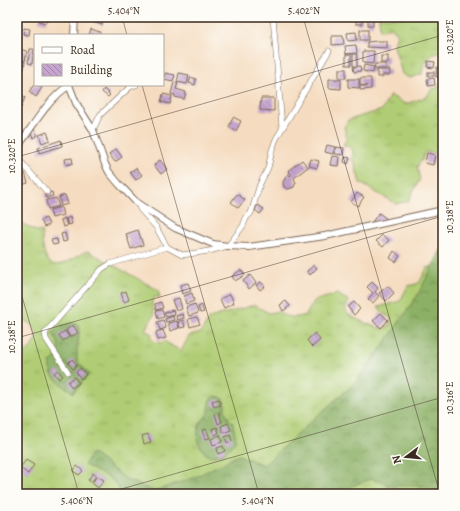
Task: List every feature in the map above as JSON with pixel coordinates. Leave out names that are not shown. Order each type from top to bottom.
[{"type":"street","points":[[74,34],[75,17]]},
{"type":"street","points":[[273,17],[282,127]]},
{"type":"street","points":[[137,203],[140,210],[156,227],[167,247],[182,255],[209,251],[228,246],[243,226],[246,218],[251,212],[260,184],[268,168],[276,139],[282,127],[329,51]]},
{"type":"street","points":[[17,148],[54,97],[68,86]]},
{"type":"street","points":[[69,86],[76,103],[93,130],[109,172],[119,184],[137,203],[180,231],[213,244],[249,247],[325,236],[443,210]]},
{"type":"street","points":[[93,130],[100,115],[130,87],[133,86]]},
{"type":"street","points":[[17,159],[47,192]]},
{"type":"street","points":[[68,372],[46,339],[45,332],[102,269],[110,264],[167,247]]},
{"type":"green space","points":[[379,17],[443,17],[443,54],[435,54],[428,59],[422,70],[422,74],[410,78],[402,74],[394,46],[397,32],[390,27],[380,30]]},
{"type":"green space","points":[[443,80],[443,155],[436,166],[438,155],[435,153],[425,152],[422,161],[421,160],[417,167],[420,179],[408,201],[396,204],[360,183],[354,161],[352,160],[352,148],[343,145],[347,138],[344,127],[348,120],[382,110],[390,95],[405,104],[427,97],[432,88],[436,89]]},
{"type":"green space","points":[[17,221],[38,232],[42,231],[43,248],[50,263],[55,265],[61,264],[88,251],[158,290],[160,298],[156,297],[153,299],[152,303],[154,315],[145,330],[152,334],[151,338],[155,342],[161,343],[164,341],[181,351],[189,336],[201,333],[209,318],[254,305],[269,313],[279,311],[288,317],[299,317],[306,315],[314,301],[337,294],[349,301],[346,310],[349,315],[382,329],[390,326],[391,318],[384,314],[378,307],[400,301],[408,286],[419,283],[427,268],[438,265],[443,257],[443,494],[405,494],[391,487],[365,494],[17,494],[17,372],[24,352],[30,349],[37,337],[33,325],[19,317],[17,310]]},
{"type":"green space","points":[[443,246],[443,491],[421,486],[393,486],[371,479],[350,487],[320,494],[123,494],[110,478],[84,465],[92,453],[126,479],[154,491],[193,478],[239,455],[264,465],[357,381],[417,296]]},
{"type":"green space","points":[[71,323],[79,325],[80,327],[77,361],[89,374],[73,393],[57,381],[51,373],[50,368],[50,363],[58,353],[57,341],[52,334],[58,327]]},
{"type":"green space","points":[[216,396],[222,398],[225,403],[225,411],[233,423],[236,439],[226,452],[215,456],[205,453],[202,449],[199,444],[198,432],[201,422],[209,411],[210,400]]},
{"type":"building","points":[[40,17],[47,17],[46,23],[39,21]]},
{"type":"building","points":[[95,17],[104,17],[102,25],[93,22]]},
{"type":"building","points":[[368,17],[373,17],[373,26],[368,26]]},
{"type":"building","points":[[356,18],[362,18],[362,24],[356,24]]},
{"type":"building","points":[[24,28],[30,29],[29,35],[23,34]]},
{"type":"building","points":[[91,29],[100,32],[99,34],[89,34]]},
{"type":"building","points":[[360,30],[368,30],[368,40],[360,40]]},
{"type":"building","points":[[356,32],[357,40],[348,41],[347,33]]},
{"type":"building","points":[[332,36],[343,36],[344,44],[332,45]]},
{"type":"building","points":[[17,37],[21,38],[20,45],[17,45]]},
{"type":"building","points":[[387,41],[387,48],[367,47],[367,42]]},
{"type":"building","points":[[356,45],[357,53],[346,54],[345,46]]},
{"type":"building","points":[[17,49],[27,51],[25,61],[17,59]]},
{"type":"building","points":[[30,49],[34,49],[32,64],[28,63]]},
{"type":"building","points":[[363,51],[374,51],[373,64],[363,63]]},
{"type":"building","points":[[346,54],[351,54],[351,65],[346,65]]},
{"type":"building","points":[[353,54],[357,54],[357,67],[353,66]]},
{"type":"building","points":[[381,56],[388,56],[388,63],[381,63]]},
{"type":"building","points":[[17,60],[25,62],[23,70],[17,69]]},
{"type":"building","points":[[428,61],[435,62],[434,68],[427,67]]},
{"type":"building","points":[[375,64],[386,64],[386,69],[374,69]]},
{"type":"building","points":[[364,65],[374,67],[373,73],[363,71]]},
{"type":"building","points":[[360,66],[361,71],[354,72],[353,67]]},
{"type":"building","points":[[437,67],[443,68],[443,77],[436,77]]},
{"type":"building","points":[[339,69],[346,69],[346,78],[339,78]]},
{"type":"building","points":[[377,70],[390,70],[390,75],[377,77]]},
{"type":"building","points":[[428,72],[434,72],[434,76],[428,76]]},
{"type":"building","points":[[165,73],[175,75],[173,81],[164,79]]},
{"type":"building","points":[[179,73],[189,75],[187,84],[177,82]]},
{"type":"building","points":[[191,77],[196,79],[195,85],[189,83]]},
{"type":"building","points":[[360,78],[371,78],[371,89],[360,90],[360,86],[367,86],[360,85]]},
{"type":"building","points":[[434,78],[435,85],[428,86],[427,79]]},
{"type":"building","points":[[329,79],[341,79],[341,89],[329,88]]},
{"type":"building","points":[[348,79],[359,79],[359,88],[348,87]]},
{"type":"building","points":[[174,82],[178,83],[176,89],[186,92],[184,99],[175,97],[175,95],[171,94]]},
{"type":"building","points":[[34,84],[34,86],[42,87],[36,97],[29,92]]},
{"type":"building","points":[[104,89],[110,95],[108,97],[102,92]]},
{"type":"building","points":[[17,93],[25,97],[21,108],[17,106]]},
{"type":"building","points":[[163,94],[172,96],[170,104],[161,102]]},
{"type":"building","points":[[261,98],[274,98],[274,111],[260,110]]},
{"type":"building","points":[[233,117],[241,121],[236,131],[229,127]]},
{"type":"building","points":[[33,128],[38,135],[33,138],[31,132]]},
{"type":"building","points":[[47,132],[50,140],[42,143],[39,135]]},
{"type":"building","points":[[61,140],[62,146],[39,153],[38,148]]},
{"type":"building","points":[[327,145],[335,147],[333,154],[325,152]]},
{"type":"building","points":[[336,147],[344,148],[343,155],[335,154]]},
{"type":"building","points":[[116,149],[122,157],[115,162],[109,154]]},
{"type":"building","points":[[427,153],[435,155],[433,165],[425,163]]},
{"type":"building","points":[[332,156],[339,157],[338,166],[330,165]]},
{"type":"building","points":[[345,157],[350,158],[348,164],[344,162]]},
{"type":"building","points":[[72,158],[73,163],[66,165],[65,159]]},
{"type":"building","points":[[311,159],[319,161],[317,168],[309,166]]},
{"type":"building","points":[[160,160],[167,169],[161,174],[154,165]]},
{"type":"building","points":[[302,160],[308,167],[295,177],[294,179],[296,182],[294,187],[288,189],[284,187],[283,182],[288,174],[290,176],[291,174],[289,172],[290,169]]},
{"type":"building","points":[[136,168],[142,175],[136,180],[130,172]]},
{"type":"building","points":[[25,173],[28,183],[18,186],[17,176]]},
{"type":"building","points":[[52,192],[53,196],[46,198],[45,194]]},
{"type":"building","points":[[357,193],[364,197],[358,206],[351,202]]},
{"type":"building","points":[[237,194],[245,200],[238,208],[231,202]]},
{"type":"building","points":[[65,195],[68,204],[61,206],[59,197]]},
{"type":"building","points":[[56,198],[59,206],[48,209],[46,200]]},
{"type":"building","points":[[258,205],[264,209],[260,214],[255,210]]},
{"type":"building","points":[[61,207],[63,215],[52,218],[50,210]]},
{"type":"building","points":[[379,213],[388,220],[371,223]]},
{"type":"building","points":[[70,217],[72,224],[68,225],[66,219]]},
{"type":"building","points":[[46,218],[49,225],[44,227],[41,220]]},
{"type":"building","points":[[65,218],[67,226],[63,227],[61,220]]},
{"type":"building","points":[[138,230],[143,245],[131,249],[126,234]]},
{"type":"building","points":[[65,233],[67,241],[63,242],[61,234]]},
{"type":"building","points":[[382,235],[389,240],[383,247],[376,241]]},
{"type":"building","points":[[57,239],[58,244],[53,245],[51,240]]},
{"type":"building","points":[[394,251],[400,256],[396,262],[390,258]]},
{"type":"building","points":[[314,265],[317,268],[310,275],[307,271]]},
{"type":"building","points":[[241,270],[245,275],[235,281],[232,276]]},
{"type":"building","points":[[250,275],[256,283],[249,289],[243,281]]},
{"type":"building","points":[[261,282],[265,286],[260,290],[256,285]]},
{"type":"building","points":[[372,282],[378,288],[375,292],[379,296],[373,303],[368,299],[373,293],[367,287]]},
{"type":"building","points":[[188,283],[191,291],[182,294],[180,285]]},
{"type":"building","points":[[388,286],[394,293],[386,301],[379,293]]},
{"type":"building","points":[[126,291],[129,300],[124,302],[121,293]]},
{"type":"building","points":[[192,293],[194,301],[186,304],[184,296]]},
{"type":"building","points":[[230,294],[234,303],[224,308],[220,299]]},
{"type":"building","points":[[179,298],[182,309],[176,311],[172,300]]},
{"type":"building","points":[[286,301],[290,306],[283,311],[280,305]]},
{"type":"building","points":[[161,302],[163,308],[156,310],[155,304]]},
{"type":"building","points":[[354,302],[360,309],[354,315],[348,307]]},
{"type":"building","points":[[195,304],[198,313],[189,316],[186,307]]},
{"type":"building","points":[[202,305],[204,312],[200,313],[198,307]]},
{"type":"building","points":[[162,310],[164,317],[158,319],[156,311]]},
{"type":"building","points":[[173,310],[175,315],[166,317],[164,313]]},
{"type":"building","points":[[381,313],[388,320],[381,328],[373,321]]},
{"type":"building","points":[[183,314],[184,318],[177,320],[176,316]]},
{"type":"building","points":[[173,316],[174,320],[166,322],[165,319]]},
{"type":"building","points":[[197,317],[200,324],[190,327],[188,319]]},
{"type":"building","points":[[163,320],[166,328],[160,330],[157,322]]},
{"type":"building","points":[[183,320],[185,327],[180,328],[178,322]]},
{"type":"building","points":[[177,321],[179,328],[170,331],[168,323]]},
{"type":"building","points":[[73,325],[78,333],[70,337],[66,330]]},
{"type":"building","points":[[163,330],[166,338],[158,340],[156,332]]},
{"type":"building","points":[[65,331],[69,337],[63,341],[59,335]]},
{"type":"building","points":[[315,333],[320,340],[312,347],[307,340]]},
{"type":"building","points":[[72,359],[77,365],[73,369],[68,363]]},
{"type":"building","points":[[81,368],[86,375],[81,379],[76,372]]},
{"type":"building","points":[[58,370],[63,376],[59,379],[54,373]]},
{"type":"building","points":[[74,377],[79,383],[72,388],[68,382]]},
{"type":"building","points":[[219,399],[221,405],[214,407],[212,401]]},
{"type":"building","points":[[219,412],[222,422],[218,424],[215,414]]},
{"type":"building","points":[[228,423],[231,430],[223,433],[221,426]]},
{"type":"building","points":[[217,427],[219,433],[214,435],[212,429]]},
{"type":"building","points":[[206,429],[210,438],[205,439],[202,430]]},
{"type":"building","points":[[148,434],[151,442],[144,444],[142,436]]},
{"type":"building","points":[[220,435],[222,442],[213,445],[211,439]]},
{"type":"building","points":[[230,435],[232,441],[227,443],[225,437]]},
{"type":"building","points":[[223,446],[225,451],[218,454],[217,448]]},
{"type":"building","points":[[26,460],[34,465],[28,474],[20,468]]},
{"type":"building","points":[[77,466],[83,471],[79,475],[73,471]]},
{"type":"building","points":[[93,473],[96,476],[91,482],[88,480]]},
{"type":"building","points":[[97,476],[104,480],[98,488],[92,483]]}]
